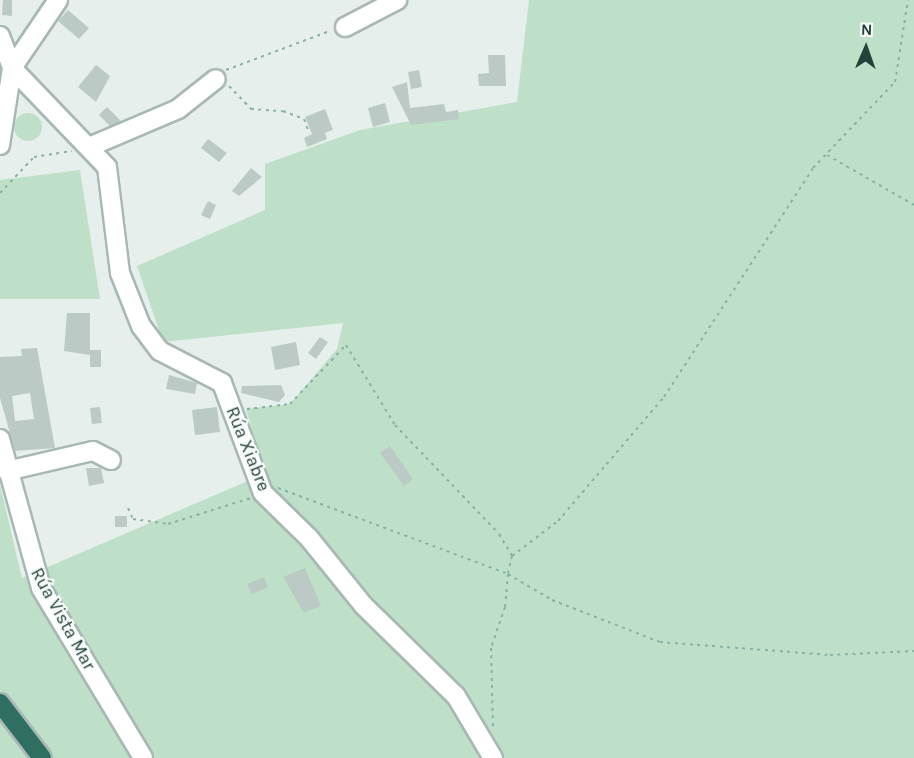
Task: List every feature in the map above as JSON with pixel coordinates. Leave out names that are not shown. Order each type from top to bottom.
[{"type":"highway","points":[[0,703],[42,758]]},
{"type":"street","points":[[0,145],[12,68],[58,0]]},
{"type":"street","points":[[345,27],[397,0]]},
{"type":"street","points":[[0,36],[12,68]]},
{"type":"street","name":"Rúa Xiabre","points":[[12,68],[107,167],[120,273],[141,326],[160,351],[222,383],[263,493],[309,538],[363,605],[456,696],[493,758]]},
{"type":"street","points":[[89,147],[178,109],[216,79]]},
{"type":"street","name":"Rúa Vista Mar","points":[[0,439],[41,588],[143,758]]},
{"type":"street","points":[[7,471],[93,451],[111,460]]},
{"type":"path","points":[[494,735],[491,648],[505,607],[512,556],[558,521],[664,397],[813,168],[895,82],[908,0]]},
{"type":"path","points":[[309,133],[304,119],[283,111],[251,110],[216,79],[289,44],[345,27]]},
{"type":"path","points":[[0,193],[34,156],[89,147]]},
{"type":"path","points":[[827,155],[914,205]]},
{"type":"path","points":[[230,404],[246,409],[290,404],[346,345],[395,425],[499,534],[512,556]]},
{"type":"path","points":[[128,508],[133,519],[168,524],[263,493],[291,489],[508,574],[615,629],[660,642],[830,655],[914,651]]},
{"type":"green space","points":[[529,0],[914,0],[914,758],[0,758],[0,485],[22,578],[264,474],[246,409],[290,404],[337,349],[343,323],[163,342],[137,266],[265,210],[265,164],[360,130],[517,102]]},
{"type":"green space","points":[[28,113],[38,117],[42,127],[38,137],[28,141],[18,137],[14,127],[18,117]]},
{"type":"green space","points":[[80,170],[100,299],[0,299],[0,180]]},
{"type":"building","points":[[3,0],[12,0],[12,16],[2,15]]},
{"type":"building","points":[[68,10],[89,28],[79,39],[58,21]]},
{"type":"building","points":[[488,55],[505,55],[506,86],[479,86],[478,74],[489,73]]},
{"type":"building","points":[[96,65],[110,76],[96,102],[78,87]]},
{"type":"building","points":[[419,70],[422,87],[411,89],[408,72]]},
{"type":"building","points":[[407,82],[410,108],[444,104],[446,112],[458,110],[459,119],[411,125],[392,87]]},
{"type":"building","points":[[385,103],[390,122],[373,127],[368,108]]},
{"type":"building","points":[[107,107],[121,121],[110,126],[99,115]]},
{"type":"building","points":[[325,109],[333,130],[325,133],[327,139],[307,147],[304,138],[312,134],[305,117]]},
{"type":"building","points":[[208,139],[227,153],[219,162],[201,148]]},
{"type":"building","points":[[251,168],[262,177],[239,196],[232,191]]},
{"type":"building","points":[[208,201],[216,205],[210,219],[201,215]]},
{"type":"building","points":[[67,313],[90,313],[90,355],[64,351]]},
{"type":"building","points":[[320,337],[328,342],[316,359],[308,353]]},
{"type":"building","points":[[296,342],[300,365],[275,370],[271,347]]},
{"type":"building","points":[[37,348],[55,448],[15,451],[0,398],[0,357],[22,356],[21,349]],"holes":[[[30,393],[34,419],[15,421],[12,396]]]},
{"type":"building","points":[[90,350],[101,350],[101,367],[90,367]]},
{"type":"building","points":[[169,375],[197,383],[195,394],[166,389]]},
{"type":"building","points":[[281,385],[285,395],[279,402],[241,393],[242,386]]},
{"type":"building","points":[[100,407],[102,423],[92,424],[90,408]]},
{"type":"building","points":[[217,407],[220,432],[195,435],[192,410]]},
{"type":"building","points":[[390,446],[413,479],[404,486],[380,453]]},
{"type":"building","points":[[86,468],[101,468],[104,483],[89,486]]},
{"type":"building","points":[[115,516],[127,516],[127,527],[115,527]]},
{"type":"building","points":[[305,568],[321,606],[304,613],[283,577]]},
{"type":"building","points":[[264,577],[268,587],[252,594],[247,584]]}]
